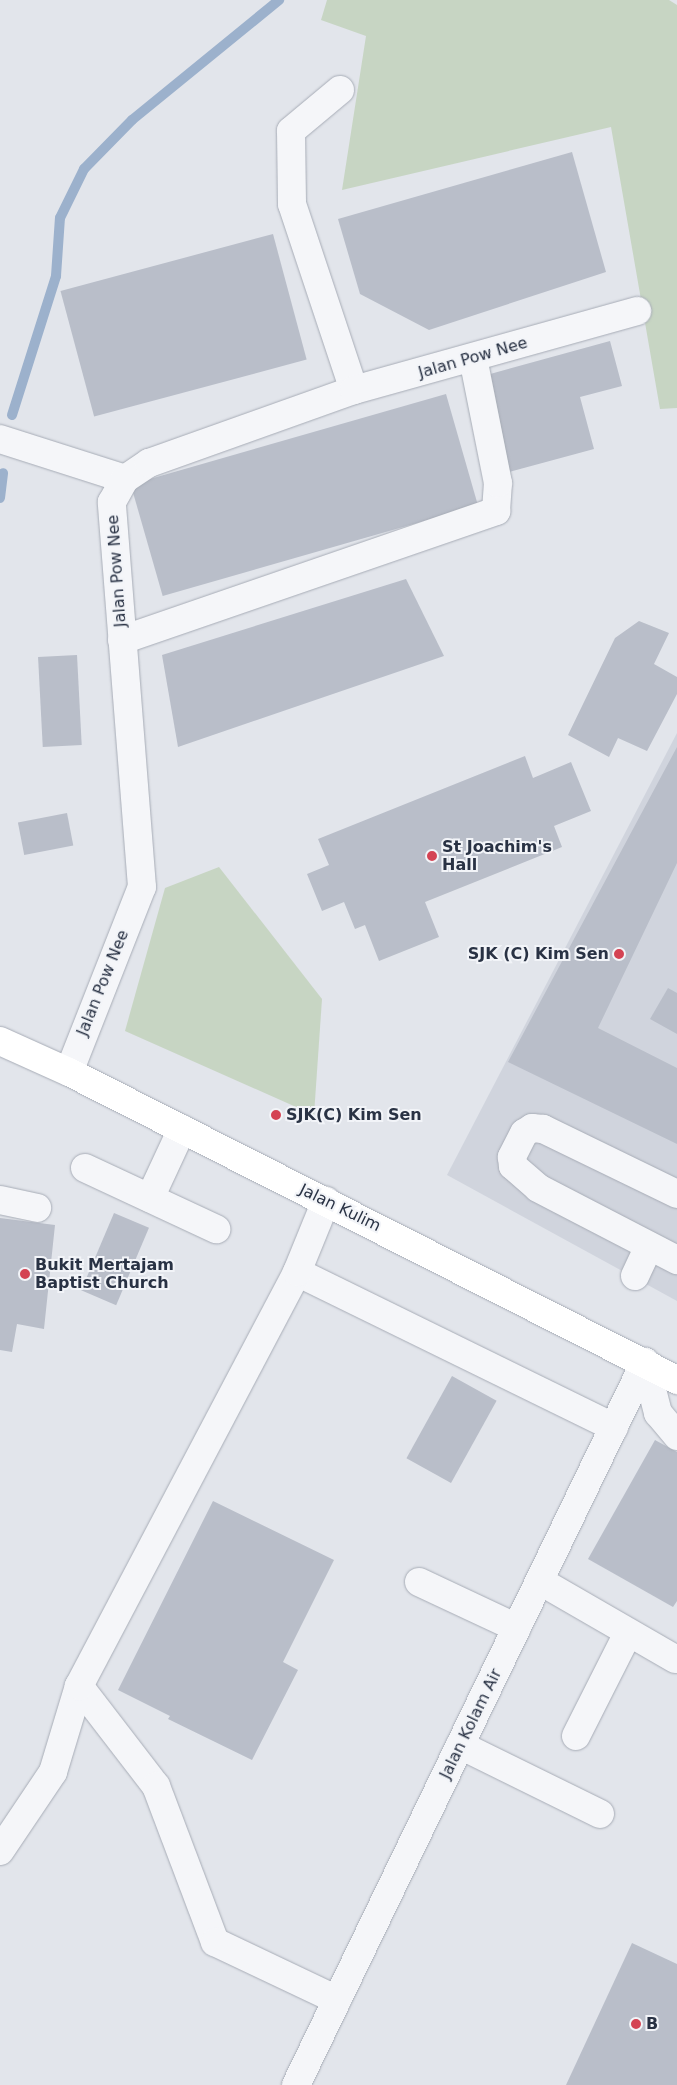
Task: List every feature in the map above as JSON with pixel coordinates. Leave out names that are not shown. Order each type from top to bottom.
[{"type":"main road","name":"Jalan Kulim","points":[[0,1041],[69,1072],[645,1362],[677,1380]]},
{"type":"street","points":[[340,90],[291,130],[292,204],[354,390]]},
{"type":"street","name":"Jalan Pow Nee","points":[[69,1072],[142,887],[112,502],[125,479],[148,463],[354,390],[473,358],[637,310]]},
{"type":"street","points":[[122,640],[496,511],[498,483],[473,358]]},
{"type":"street","points":[[0,439],[125,479]]},
{"type":"street","points":[[677,1194],[543,1129],[532,1128],[524,1133],[511,1162],[526,1180],[677,1260]]},
{"type":"street","points":[[150,1198],[182,1129]]},
{"type":"street","points":[[85,1168],[216,1228]]},
{"type":"street","points":[[0,1200],[36,1208]]},
{"type":"street","points":[[0,1851],[53,1772],[79,1686],[297,1272],[326,1201]]},
{"type":"street","points":[[635,1276],[649,1246]]},
{"type":"street","points":[[297,1272],[614,1428]]},
{"type":"street","points":[[645,1362],[658,1413],[677,1436]]},
{"type":"street","name":"Jalan Kolam Air","points":[[296,2085],[645,1362]]},
{"type":"street","points":[[540,1580],[675,1659]]},
{"type":"street","points":[[419,1582],[517,1628]]},
{"type":"street","points":[[576,1736],[628,1633]]},
{"type":"street","points":[[79,1686],[156,1786],[215,1942],[337,2000]]},
{"type":"street","points":[[460,1745],[600,1814]]},
{"type":"shaded area","name":"SJK (C) Kim Sen","points":[[677,733],[677,1301],[447,1175]]},
{"type":"green space","points":[[327,0],[669,0],[677,5],[677,408],[660,409],[611,127],[342,190],[366,36],[321,20]]},
{"type":"green space","points":[[219,867],[322,999],[314,1115],[125,1031],[165,888]]},
{"type":"building","points":[[572,152],[606,272],[429,330],[360,294],[338,219]]},
{"type":"building","points":[[273,234],[307,360],[94,417],[60,291]]},
{"type":"building","points":[[610,341],[622,386],[580,397],[594,449],[509,472],[483,376]]},
{"type":"building","points":[[446,394],[478,506],[163,596],[131,484]]},
{"type":"building","points":[[406,579],[444,656],[178,747],[162,655]]},
{"type":"building","points":[[639,621],[669,633],[654,664],[677,677],[677,694],[647,751],[618,738],[609,757],[568,735],[615,638]]},
{"type":"building","points":[[77,655],[82,745],[43,747],[38,657]]},
{"type":"building","points":[[677,747],[677,863],[598,1028],[677,1068],[677,1144],[508,1062]]},
{"type":"building","name":"St Joachim's Hall","points":[[525,756],[533,778],[571,762],[591,811],[554,826],[562,847],[425,902],[439,937],[379,961],[365,925],[355,929],[344,902],[322,911],[307,874],[329,865],[318,839]]},
{"type":"building","points":[[67,813],[73,845],[24,855],[18,823]]},
{"type":"building","points":[[668,988],[677,993],[677,1034],[650,1019]]},
{"type":"building","points":[[114,1213],[149,1228],[116,1305],[81,1290]]},
{"type":"building","name":"Bukit Mertajam Baptist Church","points":[[0,1218],[55,1225],[44,1329],[17,1324],[12,1352],[0,1350]]},
{"type":"building","points":[[452,1376],[497,1401],[451,1483],[406,1458]]},
{"type":"building","points":[[655,1440],[677,1452],[677,1601],[673,1607],[588,1559]]},
{"type":"building","points":[[213,1501],[334,1560],[283,1662],[298,1670],[252,1760],[168,1719],[170,1716],[118,1690]]},
{"type":"building","name":"B","points":[[632,1943],[677,1964],[677,2085],[566,2085]]},
{"type":"waterway","points":[[12,415],[56,276],[60,218],[84,169],[132,120],[279,0]]},
{"type":"waterway","points":[[0,498],[3,473]]},
{"type":"place","name":"St Joachim's Hall","points":[[432,856]]},
{"type":"place","name":"SJK (C) Kim Sen","points":[[619,954]]},
{"type":"place","name":"SJK(C) Kim Sen","points":[[276,1115]]},
{"type":"place","name":"Bukit Mertajam Baptist Church","points":[[25,1274]]},
{"type":"place","name":"B","points":[[636,2024]]}]
